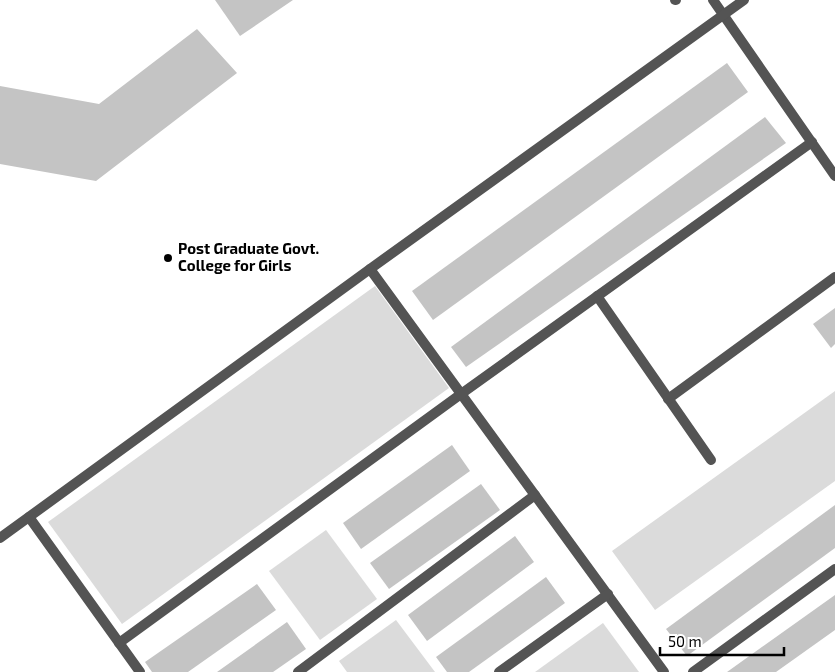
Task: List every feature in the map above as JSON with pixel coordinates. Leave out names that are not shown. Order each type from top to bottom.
[{"type":"street","points":[[713,0],[835,176]]},
{"type":"street","points":[[0,538],[744,0]]},
{"type":"street","points":[[119,643],[812,142]]},
{"type":"street","points":[[370,269],[664,672]]},
{"type":"street","points":[[668,399],[835,277]]},
{"type":"street","points":[[597,296],[711,460]]},
{"type":"street","points":[[298,672],[535,495]]},
{"type":"street","points":[[29,517],[140,672]]},
{"type":"street","points":[[693,672],[835,569]]},
{"type":"street","points":[[498,672],[608,594]]},
{"type":"shaded area","points":[[375,286],[449,388],[122,624],[48,522]]},
{"type":"shaded area","points":[[835,391],[835,481],[655,610],[612,551]]},
{"type":"shaded area","points":[[326,530],[377,599],[320,640],[269,571]]},
{"type":"shaded area","points":[[396,620],[435,672],[347,672],[339,661]]},
{"type":"shaded area","points":[[603,623],[639,672],[535,672]]},
{"type":"building","points":[[215,0],[293,0],[240,36]]},
{"type":"building","points":[[197,29],[237,73],[96,181],[0,164],[0,86],[99,104]]},
{"type":"building","points":[[727,63],[748,92],[433,320],[412,291]]},
{"type":"building","points":[[765,117],[786,143],[466,367],[451,347]]},
{"type":"building","points":[[835,308],[835,344],[831,348],[813,324]]},
{"type":"building","points":[[452,445],[470,471],[361,549],[343,523]]},
{"type":"building","points":[[481,484],[500,510],[389,589],[370,563]]},
{"type":"building","points":[[835,505],[835,548],[687,656],[666,629]]},
{"type":"building","points":[[515,536],[534,562],[427,641],[408,615]]},
{"type":"building","points":[[546,577],[565,603],[469,672],[447,672],[436,657]]},
{"type":"building","points":[[257,584],[276,610],[188,672],[152,672],[145,662]]},
{"type":"building","points":[[835,595],[835,630],[776,672],[727,672]]},
{"type":"building","points":[[287,622],[306,649],[273,672],[217,672]]},
{"type":"place","name":"Post Graduate Govt. College for Girls","points":[[168,258]]}]
